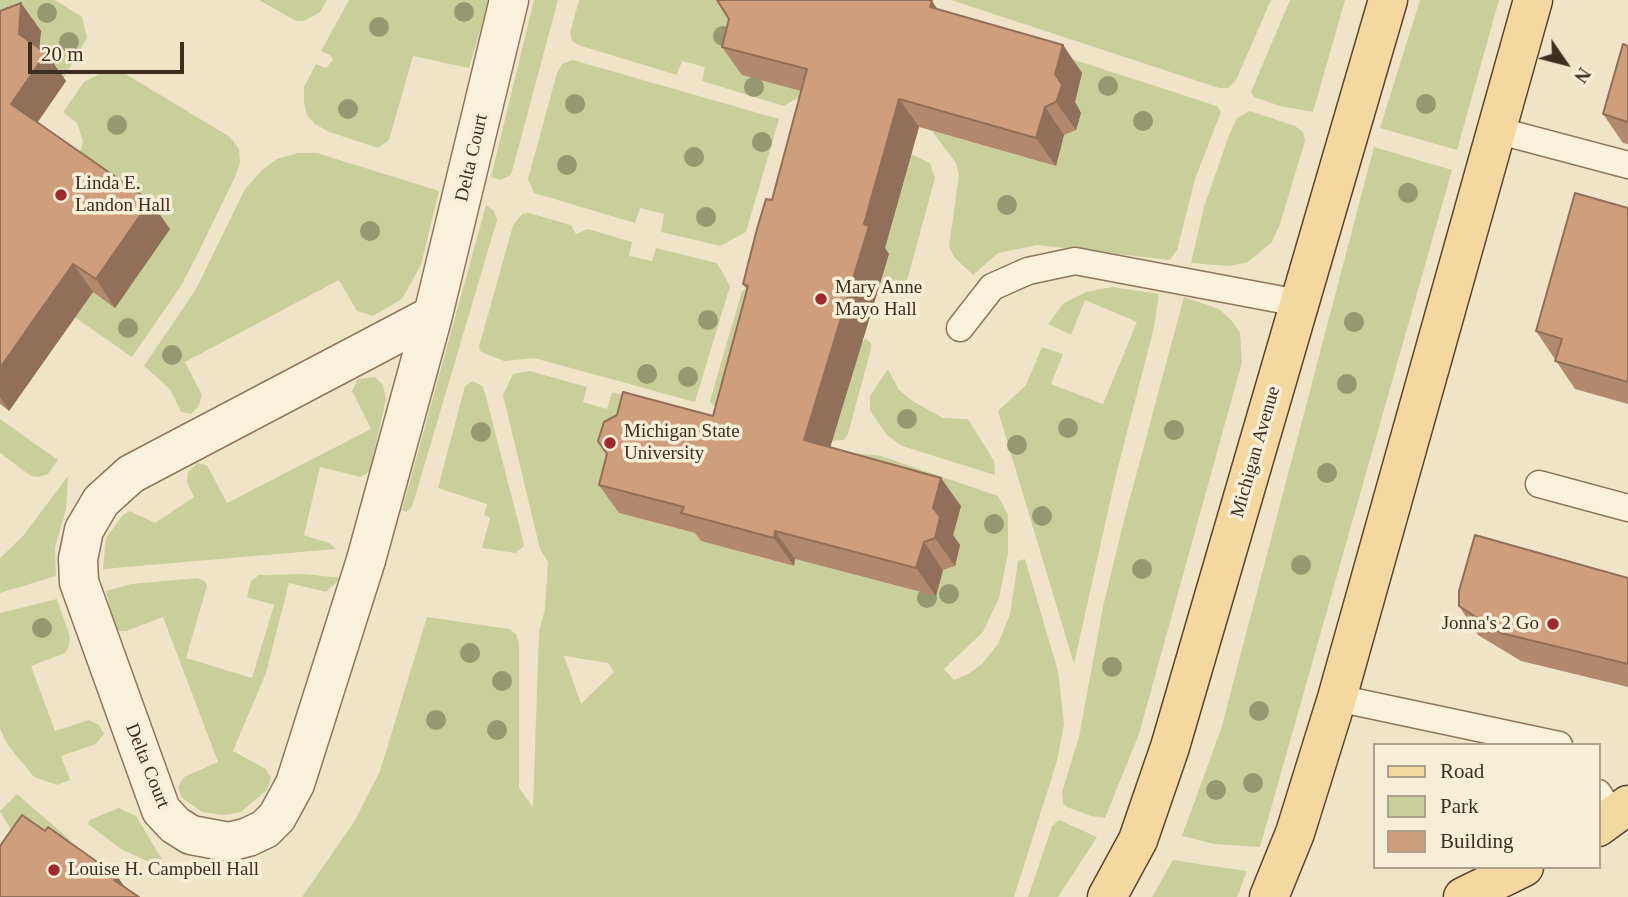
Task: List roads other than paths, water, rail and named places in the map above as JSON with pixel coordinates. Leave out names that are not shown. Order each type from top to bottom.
[{"type":"main road","name":"Michigan Avenue","points":[[1107,897],[1138,840],[1159,782],[1388,0]]},
{"type":"main road","points":[[1269,897],[1290,846],[1337,698],[1533,0]]},
{"type":"main road","points":[[1463,897],[1520,869]]},
{"type":"main road","points":[[1506,897],[1542,869]]},
{"type":"street","name":"Delta Court","points":[[433,315],[131,474],[101,500],[84,530],[78,559],[79,582],[161,810],[175,825],[191,835],[229,842],[248,837],[265,829],[288,802],[366,560],[433,315],[509,0]]},
{"type":"lane","points":[[1496,130],[1628,165]]},
{"type":"lane","points":[[960,328],[992,287],[1028,271],[1075,261],[1299,303]]},
{"type":"lane","points":[[1539,484],[1628,508]]},
{"type":"lane","points":[[1337,698],[1550,743]]},
{"type":"place","name":"Linda E. Landon Hall","points":[[61,195]]},
{"type":"place","name":"Mary Anne Mayo Hall","points":[[821,299]]},
{"type":"place","name":"Michigan State University","points":[[610,443]]},
{"type":"place","name":"Jonna's 2 Go","points":[[1553,624]]},
{"type":"place","name":"Louise H. Campbell Hall","points":[[54,870]]}]
